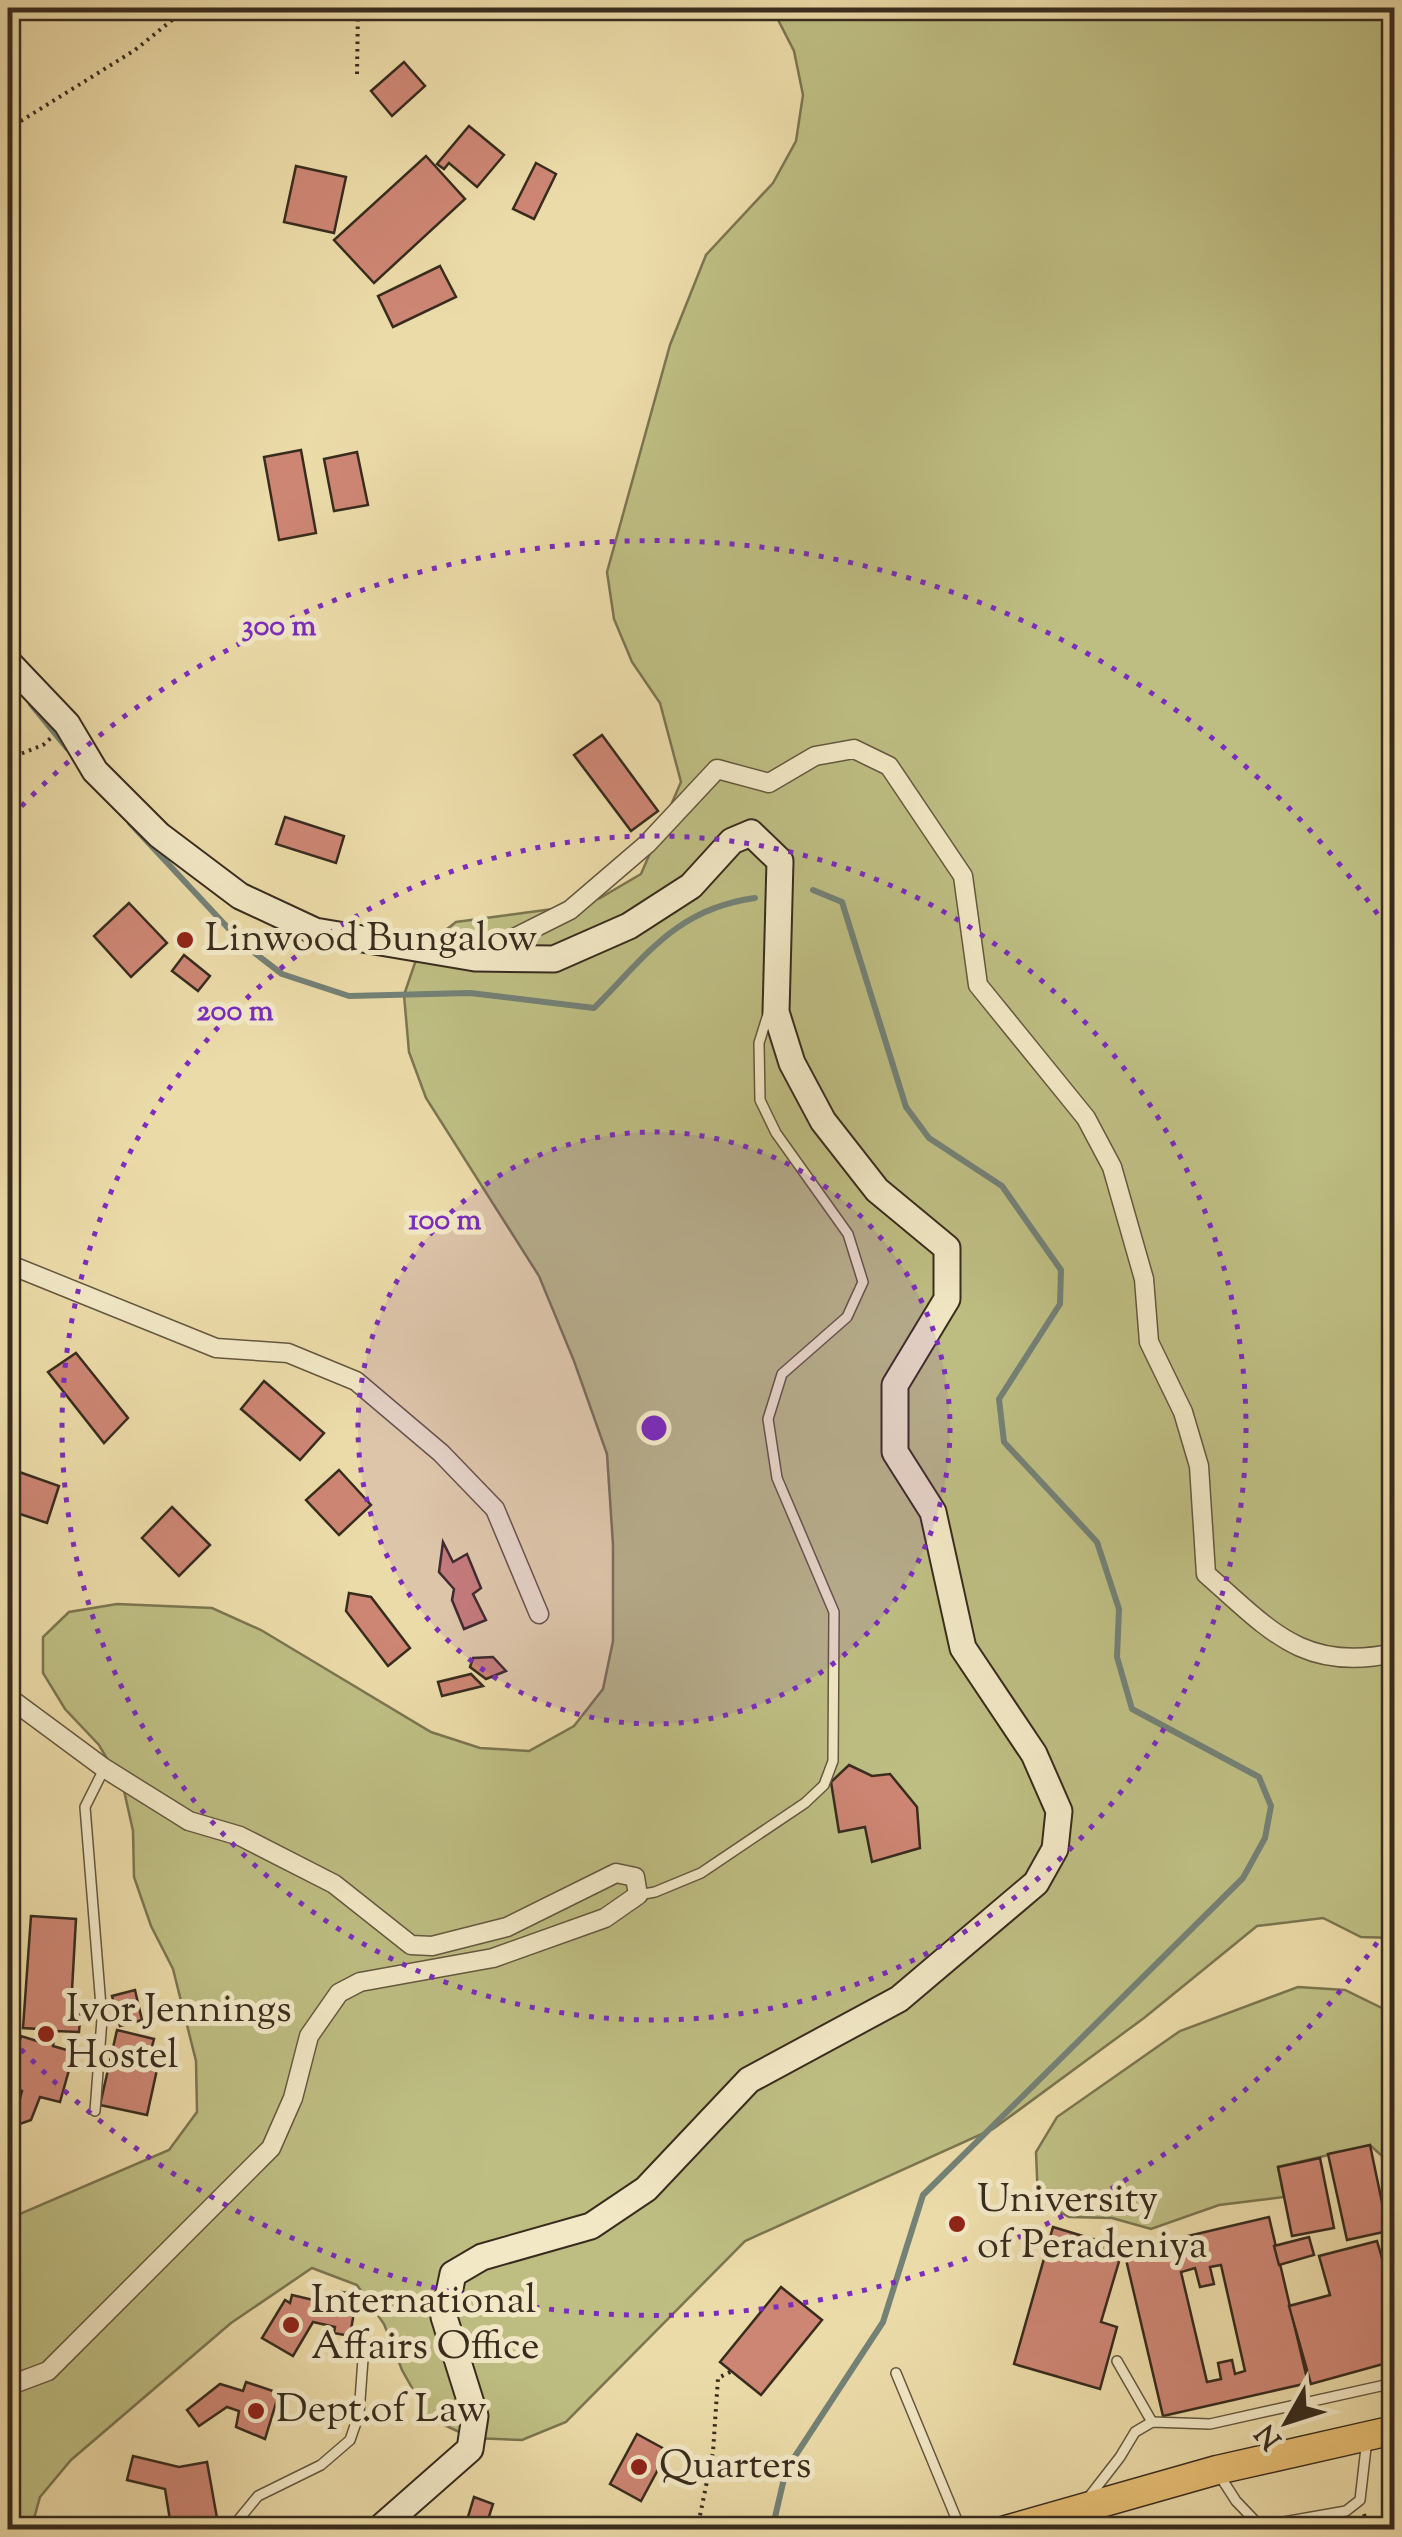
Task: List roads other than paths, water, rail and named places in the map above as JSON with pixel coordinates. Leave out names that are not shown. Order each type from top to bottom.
[{"type":"main road","points":[[1006,2530],[1217,2470],[1381,2433]]},
{"type":"street","points":[[8,662],[67,724],[96,771],[159,835],[240,896],[315,930],[475,958],[554,958],[629,926],[690,886],[732,842],[752,834],[780,861],[776,1012],[792,1063],[823,1121],[877,1190],[947,1248],[947,1299],[895,1385],[896,1452],[933,1512],[963,1648],[1034,1754],[1059,1812],[1054,1849],[1036,1883],[899,1999],[750,2080],[646,2190],[592,2226],[482,2257],[453,2274],[444,2317],[475,2416],[470,2448],[378,2530]]},
{"type":"street","points":[[475,958],[570,910],[647,844],[717,770],[769,782],[815,756],[854,749],[889,766],[963,876],[978,985],[1086,1118],[1112,1168],[1144,1280],[1149,1342],[1184,1412],[1198,1466],[1206,1574],[1281,1640],[1299,1648],[1317,1655],[1370,1658],[1394,1653]]},
{"type":"street","points":[[8,1264],[216,1348],[288,1353],[356,1380],[441,1453],[495,1509],[538,1614]]},
{"type":"street","points":[[8,1697],[104,1768],[190,1821],[240,1836],[334,1884],[412,1945],[432,1946],[506,1927],[616,1873],[636,1877],[638,1895],[605,1918],[493,1958],[360,1982],[339,1993],[309,2036],[293,2098],[271,2148],[48,2371],[8,2386]]},
{"type":"lane","points":[[638,1895],[701,1873],[806,1803],[824,1785],[833,1761],[834,1612],[777,1478],[768,1419],[782,1374],[847,1317],[864,1282],[848,1234],[776,1133],[760,1100],[759,1043],[778,983]]},
{"type":"lane","points":[[95,2111],[102,2019],[85,1806],[104,1768]]},
{"type":"lane","points":[[230,2530],[258,2496],[322,2465],[350,2440],[359,2414],[363,2358]]},
{"type":"lane","points":[[1117,2362],[1152,2422]]},
{"type":"lane","points":[[896,2373],[961,2530]]},
{"type":"lane","points":[[1078,2511],[1120,2457],[1134,2432],[1152,2422],[1210,2424],[1394,2383]]},
{"type":"lane","points":[[1217,2470],[1236,2500],[1260,2526],[1346,2511],[1360,2500],[1381,2433]]},
{"type":"waterway","points":[[31,704],[67,748]]},
{"type":"waterway","points":[[130,823],[243,944],[282,974],[349,996],[470,993],[594,1008],[647,953],[683,924],[704,912],[755,898]]},
{"type":"waterway","points":[[772,2530],[786,2470],[883,2322],[923,2195],[1243,1878],[1265,1838],[1271,1806],[1259,1777],[1132,1709],[1117,1657],[1119,1609],[1097,1542],[1004,1442],[999,1399],[1060,1304],[1061,1270],[1002,1186],[929,1138],[906,1107],[842,902],[813,890]]},
{"type":"place","name":"Linwood Bungalow","points":[[185,940]]},
{"type":"place","name":"Ivor Jennings Hostel","points":[[46,2034]]},
{"type":"place","name":"University of Peradeniya","points":[[957,2224]]},
{"type":"place","name":"International Affairs Office","points":[[291,2325]]},
{"type":"place","name":"Dept.of Law","points":[[256,2411]]},
{"type":"place","name":"Quarters","points":[[639,2467]]}]
